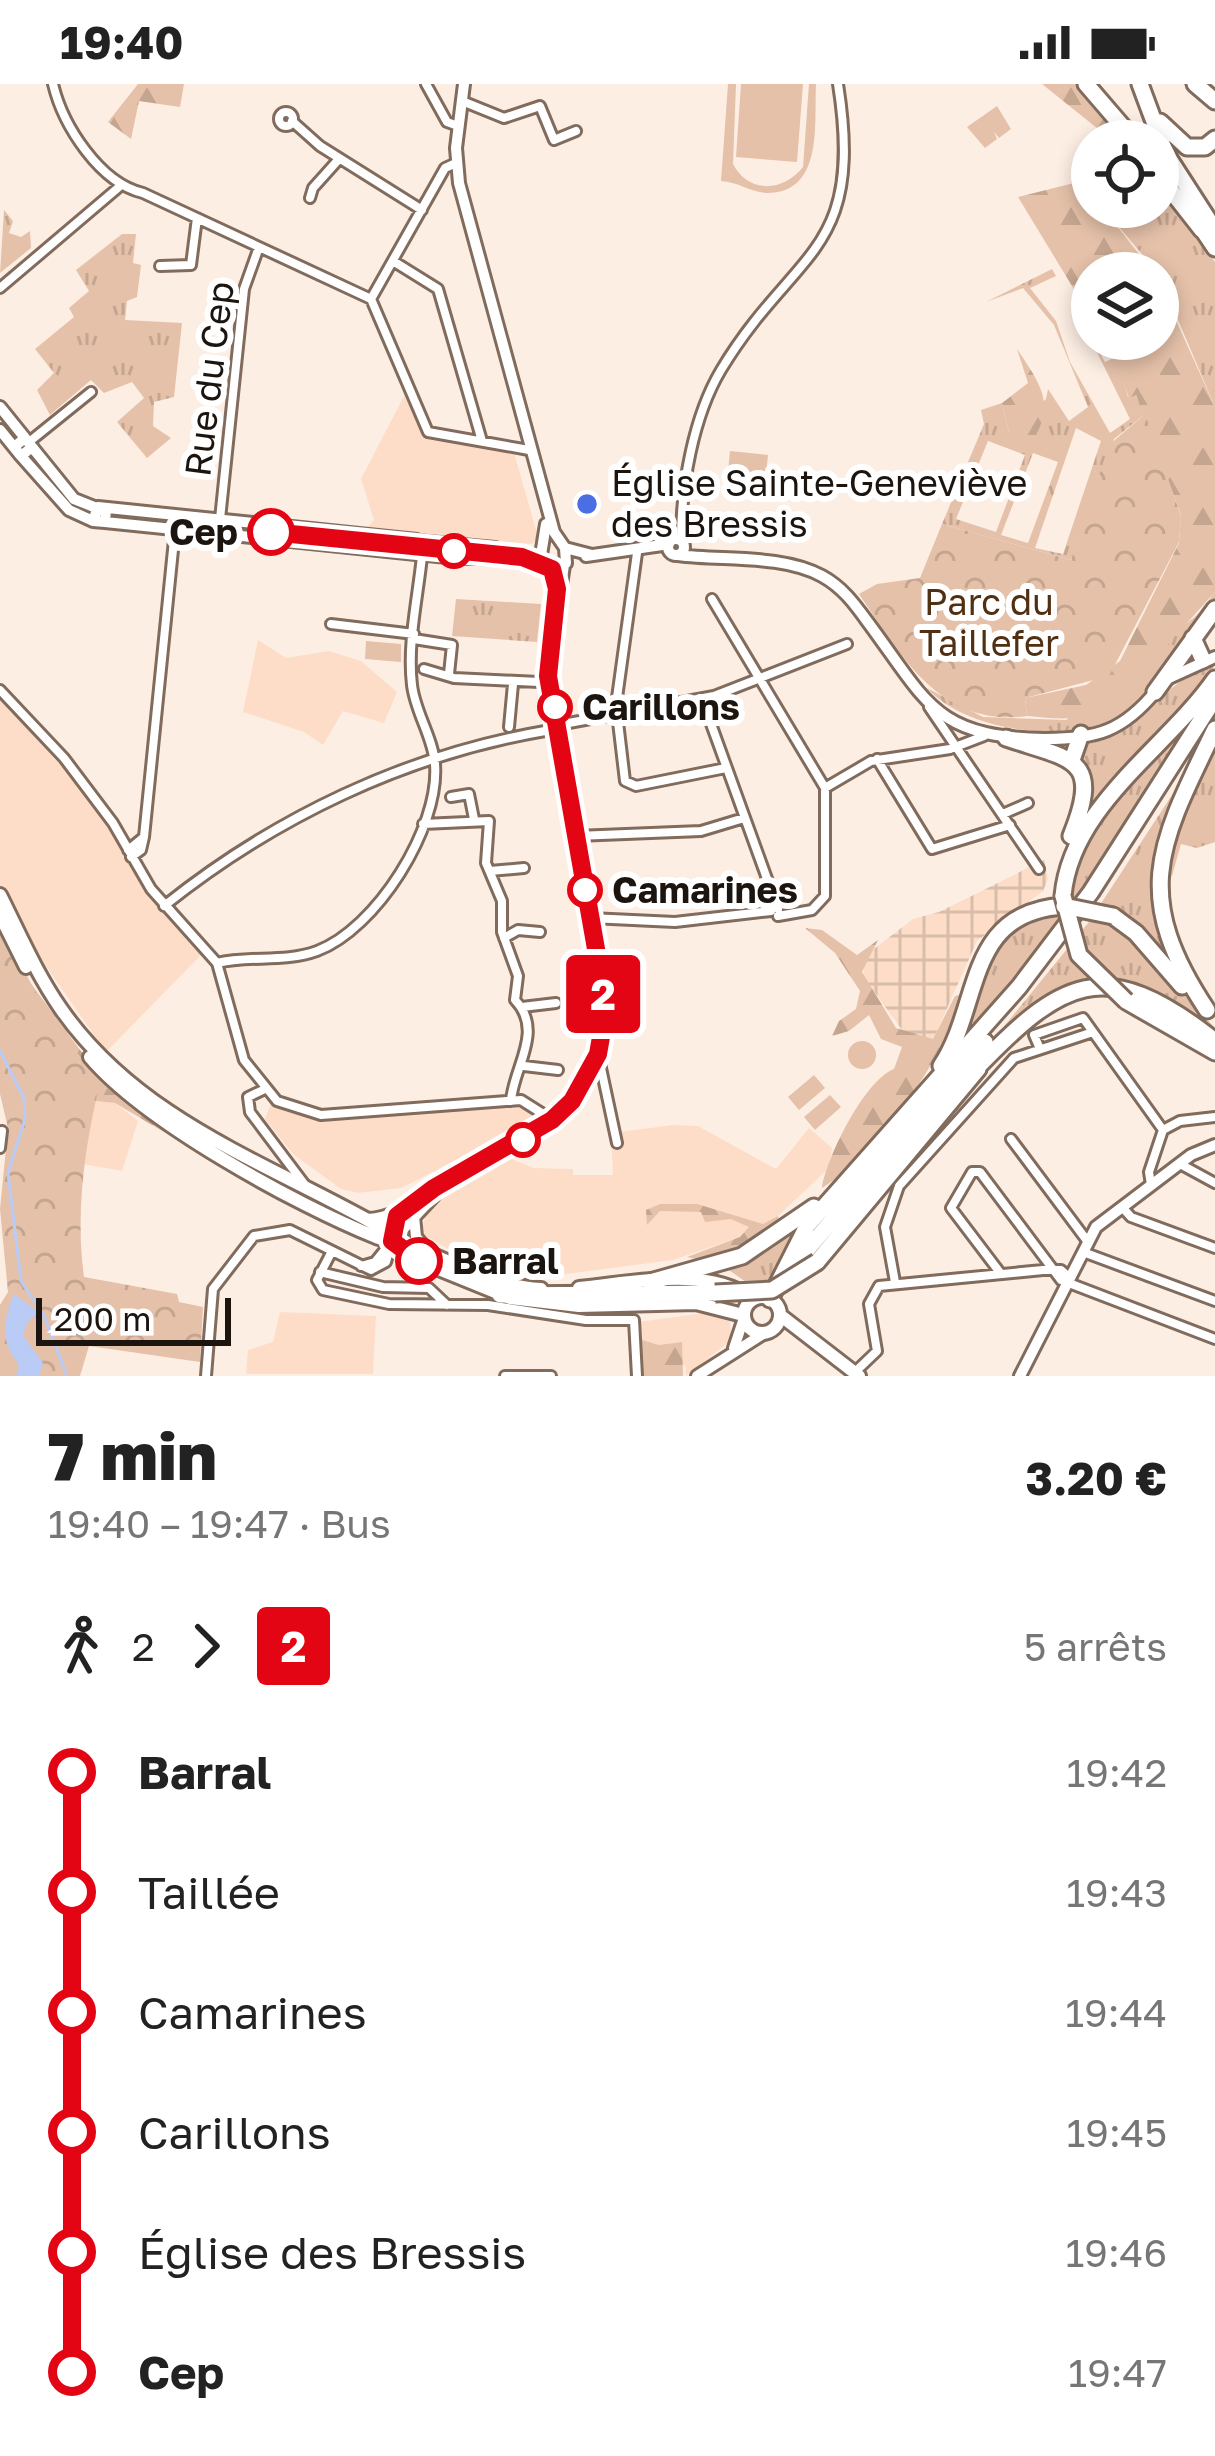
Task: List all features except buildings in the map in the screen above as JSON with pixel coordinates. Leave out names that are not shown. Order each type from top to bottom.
[{"type":"highway","points":[[1086,84],[1117,120]]},
{"type":"highway","points":[[1139,84],[1160,124],[1176,142],[1198,148],[1215,139]]},
{"type":"highway","points":[[1139,84],[1147,120]]},
{"type":"highway","points":[[1139,84],[1162,146],[1212,238]]},
{"type":"highway","points":[[1195,84],[1215,101]]},
{"type":"highway","points":[[1208,84],[1215,91]]},
{"type":"highway","points":[[1179,188],[1212,238]]},
{"type":"highway","points":[[1179,199],[1212,238]]},
{"type":"highway","points":[[1150,698],[1215,609]]},
{"type":"highway","points":[[1193,638],[1209,659]]},
{"type":"highway","points":[[1064,901],[1069,859],[1086,826],[1215,679]]},
{"type":"highway","points":[[770,1314],[798,1238],[1019,987],[1091,892],[1215,698]]},
{"type":"highway","points":[[872,1177],[1088,912],[1215,714]]},
{"type":"highway","points":[[1211,1013],[1169,945],[1159,886],[1168,834],[1214,732]]},
{"type":"highway","points":[[1072,760],[1080,736]]},
{"type":"highway","points":[[1006,738],[1072,760],[1085,780],[1086,796],[1066,851],[1064,901],[1067,926],[1083,961],[1134,1006],[1215,1052]]},
{"type":"highway","points":[[923,1094],[954,1043],[986,950],[1019,918],[1064,901],[1113,916],[1136,933],[1211,1013]]},
{"type":"highway","points":[[770,1314],[804,1249],[1045,1002],[1103,987],[1162,1001],[1215,1041]]},
{"type":"highway","points":[[500,1295],[772,1290],[817,1262],[1008,1035]]},
{"type":"highway","points":[[650,1282],[719,1264],[754,1249],[800,1219],[853,1171]]},
{"type":"main road","points":[[0,895],[60,1008],[115,1072],[169,1115],[366,1219],[428,1266],[500,1295],[579,1306],[696,1303],[744,1317],[770,1314]]},
{"type":"main road","points":[[0,914],[63,1025],[107,1077],[164,1122],[219,1155],[392,1241],[493,1281],[536,1288],[717,1282],[857,1374]]},
{"type":"main road","points":[[744,1317],[752,1330],[770,1314]]},
{"type":"street","points":[[53,84],[62,115],[119,188],[197,218],[370,299],[425,430],[438,438],[526,447]]},
{"type":"street","points":[[425,84],[447,122],[458,126]]},
{"type":"street","points":[[366,1219],[409,1212],[552,1120],[572,1101],[598,1054],[604,1002],[562,760],[543,679],[563,546],[522,415],[456,163],[464,84]]},
{"type":"street","points":[[676,546],[697,433],[714,383],[739,344],[809,263],[833,218],[846,159],[838,84]]},
{"type":"street","points":[[462,101],[504,118],[540,106],[554,140],[576,131]]},
{"type":"street","points":[[292,121],[339,159],[422,210]]},
{"type":"street","points":[[310,198],[339,159]]},
{"type":"street","points":[[370,299],[445,168],[456,163]]},
{"type":"street","points":[[0,288],[119,188]]},
{"type":"street","points":[[160,266],[191,265],[197,218]]},
{"type":"street","name":"Rue du Cep","points":[[219,525],[244,290],[259,247]]},
{"type":"street","points":[[393,261],[438,289],[482,441]]},
{"type":"street","points":[[24,446],[91,392]]},
{"type":"street","points":[[0,407],[24,446],[74,499],[100,515],[175,530],[293,523],[494,562],[505,556],[522,557],[557,566],[592,555],[676,546],[704,557],[792,567],[822,576],[848,595],[924,700],[961,735],[1080,736],[1114,725],[1174,674],[1209,659]]},
{"type":"street","points":[[522,415],[548,533],[543,549]]},
{"type":"street","points":[[0,430],[24,446]]},
{"type":"street","points":[[526,447],[536,464]]},
{"type":"street","points":[[100,515],[219,525]]},
{"type":"street","points":[[130,853],[142,848],[144,837],[175,530]]},
{"type":"street","points":[[522,557],[563,546],[592,555]]},
{"type":"street","points":[[615,552],[676,546]]},
{"type":"street","points":[[217,963],[305,955],[350,934],[383,900],[422,824],[432,799],[435,762],[412,688],[422,549]]},
{"type":"street","points":[[543,549],[557,566]]},
{"type":"street","points":[[637,553],[617,716],[629,785],[726,768]]},
{"type":"street","points":[[590,918],[675,922],[804,912],[821,903],[827,891],[825,788],[712,599]]},
{"type":"street","points":[[331,624],[452,645],[448,674]]},
{"type":"street","points":[[164,906],[258,837],[327,807],[372,778],[530,734],[702,699],[847,644]]},
{"type":"street","points":[[424,669],[513,684],[543,679]]},
{"type":"street","points":[[913,682],[961,735],[1039,869]]},
{"type":"street","points":[[509,727],[513,684]]},
{"type":"street","points":[[0,690],[64,758],[164,906],[217,963],[230,996],[238,1046],[264,1090],[284,1105],[320,1114],[511,1101],[555,1108],[572,1101]]},
{"type":"street","points":[[702,699],[775,912]]},
{"type":"street","points":[[825,788],[877,759],[933,751],[961,735],[993,731],[1080,736]]},
{"type":"street","points":[[877,759],[934,850],[1010,824]]},
{"type":"street","points":[[452,797],[469,794],[474,819]]},
{"type":"street","points":[[1004,814],[1028,803]]},
{"type":"street","points":[[576,836],[706,830],[745,818]]},
{"type":"street","points":[[422,824],[432,828],[474,819],[489,821],[490,871],[502,901],[504,938],[518,976],[515,1000],[522,1006],[528,1044],[511,1101]]},
{"type":"street","points":[[490,871],[524,868]]},
{"type":"street","points":[[504,938],[518,930],[540,932]]},
{"type":"street","points":[[522,1006],[556,1003]]},
{"type":"street","points":[[1040,1049],[1034,1035],[1083,1018],[1163,1130]]},
{"type":"street","points":[[895,1282],[885,1230],[894,1193],[1015,1058],[1093,1032]]},
{"type":"street","points":[[598,1054],[617,1143]]},
{"type":"street","points":[[524,1066],[558,1070]]},
{"type":"street","points":[[587,1078],[608,1088]]},
{"type":"street","points":[[264,1090],[248,1097],[250,1112],[308,1189]]},
{"type":"street","points":[[537,1106],[552,1120]]},
{"type":"street","points":[[537,1106],[539,1130]]},
{"type":"street","points":[[1152,1185],[1149,1172],[1163,1130],[1180,1121],[1215,1117]]},
{"type":"street","points":[[0,1148],[2,1131]]},
{"type":"street","points":[[1011,1139],[1087,1244],[1215,1301]]},
{"type":"street","points":[[1020,1376],[1065,1274],[1087,1244],[1121,1208],[1180,1164],[1215,1145]]},
{"type":"street","points":[[1180,1164],[1215,1183]]},
{"type":"street","points":[[1001,1274],[951,1208],[972,1172],[980,1172],[1065,1274]]},
{"type":"street","points":[[1121,1208],[1131,1217],[1215,1248]]},
{"type":"street","points":[[206,1376],[212,1293],[249,1241],[265,1231],[284,1229],[370,1270],[383,1265],[409,1212]]},
{"type":"street","points":[[409,1212],[416,1237],[436,1258]]},
{"type":"street","points":[[332,1251],[317,1283],[323,1290],[389,1304],[634,1319],[637,1376]]},
{"type":"street","points":[[320,1272],[383,1287],[429,1288],[450,1306]]},
{"type":"street","points":[[857,1374],[879,1343],[871,1297],[879,1286],[895,1282],[1065,1274],[1215,1339]]},
{"type":"street","points":[[697,1376],[729,1356],[770,1314]]},
{"type":"street","points":[[729,1356],[740,1339],[744,1317]]},
{"type":"street","points":[[505,1376],[551,1376]]},
{"type":"shaded area","points":[[404,396],[429,440],[513,449],[538,537],[532,544],[365,530],[374,520],[361,479]]},
{"type":"shaded area","points":[[258,640],[286,658],[329,651],[361,661],[397,692],[384,723],[343,711],[323,745],[304,732],[243,712]]},
{"type":"shaded area","points":[[0,698],[93,801],[146,889],[203,953],[106,1052],[34,949],[0,885]]},
{"type":"shaded area","points":[[1044,860],[1048,879],[1043,891],[977,941],[933,1040],[912,1044],[863,976],[866,955],[913,919],[939,912]]},
{"type":"shaded area","points":[[95,1101],[115,1103],[138,1121],[122,1171],[83,1164]]},
{"type":"shaded area","points":[[271,1103],[317,1120],[522,1106],[534,1112],[536,1120],[401,1188],[358,1193],[341,1189],[293,1154],[265,1119]]},
{"type":"shaded area","points":[[698,1126],[776,1169],[809,1128],[832,1148],[829,1168],[778,1216],[740,1237],[673,1260],[550,1276],[523,1266],[504,1270],[489,1264],[484,1270],[421,1233],[428,1207],[509,1158],[534,1168],[573,1169],[573,1175],[613,1175],[611,1133]]},
{"type":"shaded area","points":[[280,1312],[376,1316],[373,1374],[246,1374],[248,1350],[273,1342]]},
{"type":"shaded area","points":[[712,1312],[730,1320],[731,1340],[686,1376],[686,1367],[659,1345],[639,1339],[638,1322]]},
{"type":"green space","points":[[138,84],[184,84],[180,107],[139,101],[131,139],[108,122]]},
{"type":"green space","points":[[728,84],[736,84],[733,164],[748,181],[767,186],[786,181],[803,167],[809,84],[816,84],[812,153],[807,169],[785,190],[767,193],[721,181]]},
{"type":"green space","points":[[741,84],[803,84],[797,162],[736,157]]},
{"type":"green space","points":[[1042,84],[1077,84],[1109,120],[1087,120]]},
{"type":"green space","points":[[997,106],[1011,129],[999,138],[994,132],[997,139],[985,148],[967,127]]},
{"type":"green space","points":[[1071,184],[1071,228],[1119,228],[1137,252],[1071,252],[1071,284],[1018,197]]},
{"type":"green space","points":[[4,210],[13,221],[9,233],[21,237],[30,231],[31,248],[0,273]]},
{"type":"green space","points":[[1179,212],[1215,262],[1215,407],[1179,322],[1179,252],[1140,252],[1120,228],[1179,228]]},
{"type":"green space","points":[[122,234],[136,234],[133,263],[141,265],[137,297],[127,301],[125,320],[182,323],[174,397],[154,402],[153,426],[171,438],[147,458],[117,422],[144,398],[132,382],[104,393],[91,380],[50,415],[37,390],[54,373],[35,349],[74,317],[69,308],[89,291],[76,270]]},
{"type":"green space","points":[[1052,269],[1056,276],[1030,288],[1056,321],[1070,362],[1110,433],[1130,419],[1101,360],[1117,360],[1128,397],[1135,394],[1145,414],[1114,439],[1071,560],[942,524],[984,424],[981,410],[1002,403],[1009,433],[1046,399],[1048,389],[1069,421],[1088,407],[1054,325],[1023,288],[986,302]],"holes":[[[1076,428],[1101,441],[1063,554],[1035,548]],[[988,441],[1025,455],[996,532],[956,519]],[[1033,453],[1058,462],[1028,543],[1001,535]]]},
{"type":"green space","points":[[1179,327],[1215,407],[1215,592],[1112,706],[1081,717],[1027,716],[1025,698],[1086,685],[1120,661],[1179,543],[1181,515],[1136,395],[1129,398],[1115,360],[1179,360]]},
{"type":"green space","points":[[1017,349],[1043,395],[1043,418],[1030,444],[1009,433],[1002,403],[1028,383]]},
{"type":"green space","name":"Parc du Taillefer","points":[[1145,414],[1181,516],[1179,542],[1109,676],[1025,698],[1027,716],[997,717],[947,699],[908,663],[859,594],[877,584],[920,578],[942,524],[1071,560],[1109,445]]},
{"type":"green space","points":[[730,451],[768,455],[766,475],[728,471]]},
{"type":"green space","points":[[1215,592],[1215,601],[1152,688],[1127,711],[1106,722],[1053,731],[995,725],[968,716],[927,688],[983,717],[1066,720],[1197,615]]},
{"type":"green space","points":[[456,599],[541,604],[537,642],[452,636]]},
{"type":"green space","points":[[366,641],[401,644],[401,662],[365,659]]},
{"type":"green space","points":[[1215,665],[1199,690],[1086,813],[1079,745],[1120,732],[1178,683]]},
{"type":"green space","points":[[1207,697],[1077,901],[1066,900],[1082,837]]},
{"type":"green space","points":[[1215,745],[1215,842],[1197,848],[1181,844],[1172,876],[1165,879],[1174,839]]},
{"type":"green space","points":[[1189,769],[1156,911],[1179,975],[1125,918],[1100,905]]},
{"type":"green space","points":[[1069,913],[954,1056],[978,982],[1001,943],[1018,928]]},
{"type":"green space","points":[[1093,917],[1130,936],[1215,1028],[1215,1036],[1153,993],[1052,995],[984,1051]]},
{"type":"green space","points":[[0,924],[46,1012],[100,1082],[83,1179],[84,1277],[177,1294],[179,1302],[203,1307],[200,1362],[89,1346],[80,1376],[0,1376],[0,1305],[8,1292],[0,1209],[8,1128],[0,1094]]},
{"type":"green space","points":[[805,928],[822,930],[857,955],[878,940],[862,972],[896,1028],[933,1039],[955,996],[963,994],[941,1046],[907,1101],[866,1152],[822,1188],[830,1160],[858,1105],[894,1069],[902,1047],[881,1039],[869,1015],[849,1031],[832,1036],[839,1021],[856,1009],[860,991],[835,953]]},
{"type":"green space","points":[[0,961],[29,981],[109,1089],[194,1150],[115,1103],[95,1101],[68,1085]]},
{"type":"green space","points":[[862,1041],[872,1045],[876,1055],[872,1065],[862,1069],[852,1065],[848,1055],[852,1045]]},
{"type":"green space","points":[[814,1075],[825,1088],[799,1110],[788,1097]]},
{"type":"green space","points":[[830,1095],[841,1107],[815,1130],[804,1117]]},
{"type":"green space","points":[[660,1204],[697,1204],[763,1224],[778,1216],[780,1223],[705,1261],[687,1257],[740,1237],[749,1227],[731,1219],[705,1222],[701,1212],[660,1211],[647,1225],[646,1210]]},
{"type":"green space","points":[[807,1218],[774,1283],[749,1284],[723,1266]]},
{"type":"green space","points":[[639,1339],[659,1345],[682,1342],[683,1376],[641,1376]]},
{"type":"water","points":[[14,1294],[40,1313],[28,1321],[23,1335],[43,1363],[39,1376],[16,1376],[19,1364],[5,1331]]},
{"type":"waterway","points":[[0,1051],[24,1098],[25,1119],[8,1173],[21,1281],[45,1318],[67,1376]]},
{"type":"bus line","name":"2","points":[[271,532],[522,557],[552,569],[557,589],[548,676],[602,983],[602,1036],[587,1078],[552,1120],[434,1188],[397,1216],[392,1241],[419,1261]]},
{"type":"place","name":"Église Sainte-Geneviève des Bressis","points":[[587,504]]},
{"type":"place","name":"Cep","points":[[271,532]]},
{"type":"place","name":"Carillons","points":[[555,707]]},
{"type":"place","name":"Camarines","points":[[585,890]]},
{"type":"place","name":"Barral","points":[[419,1261]]}]
